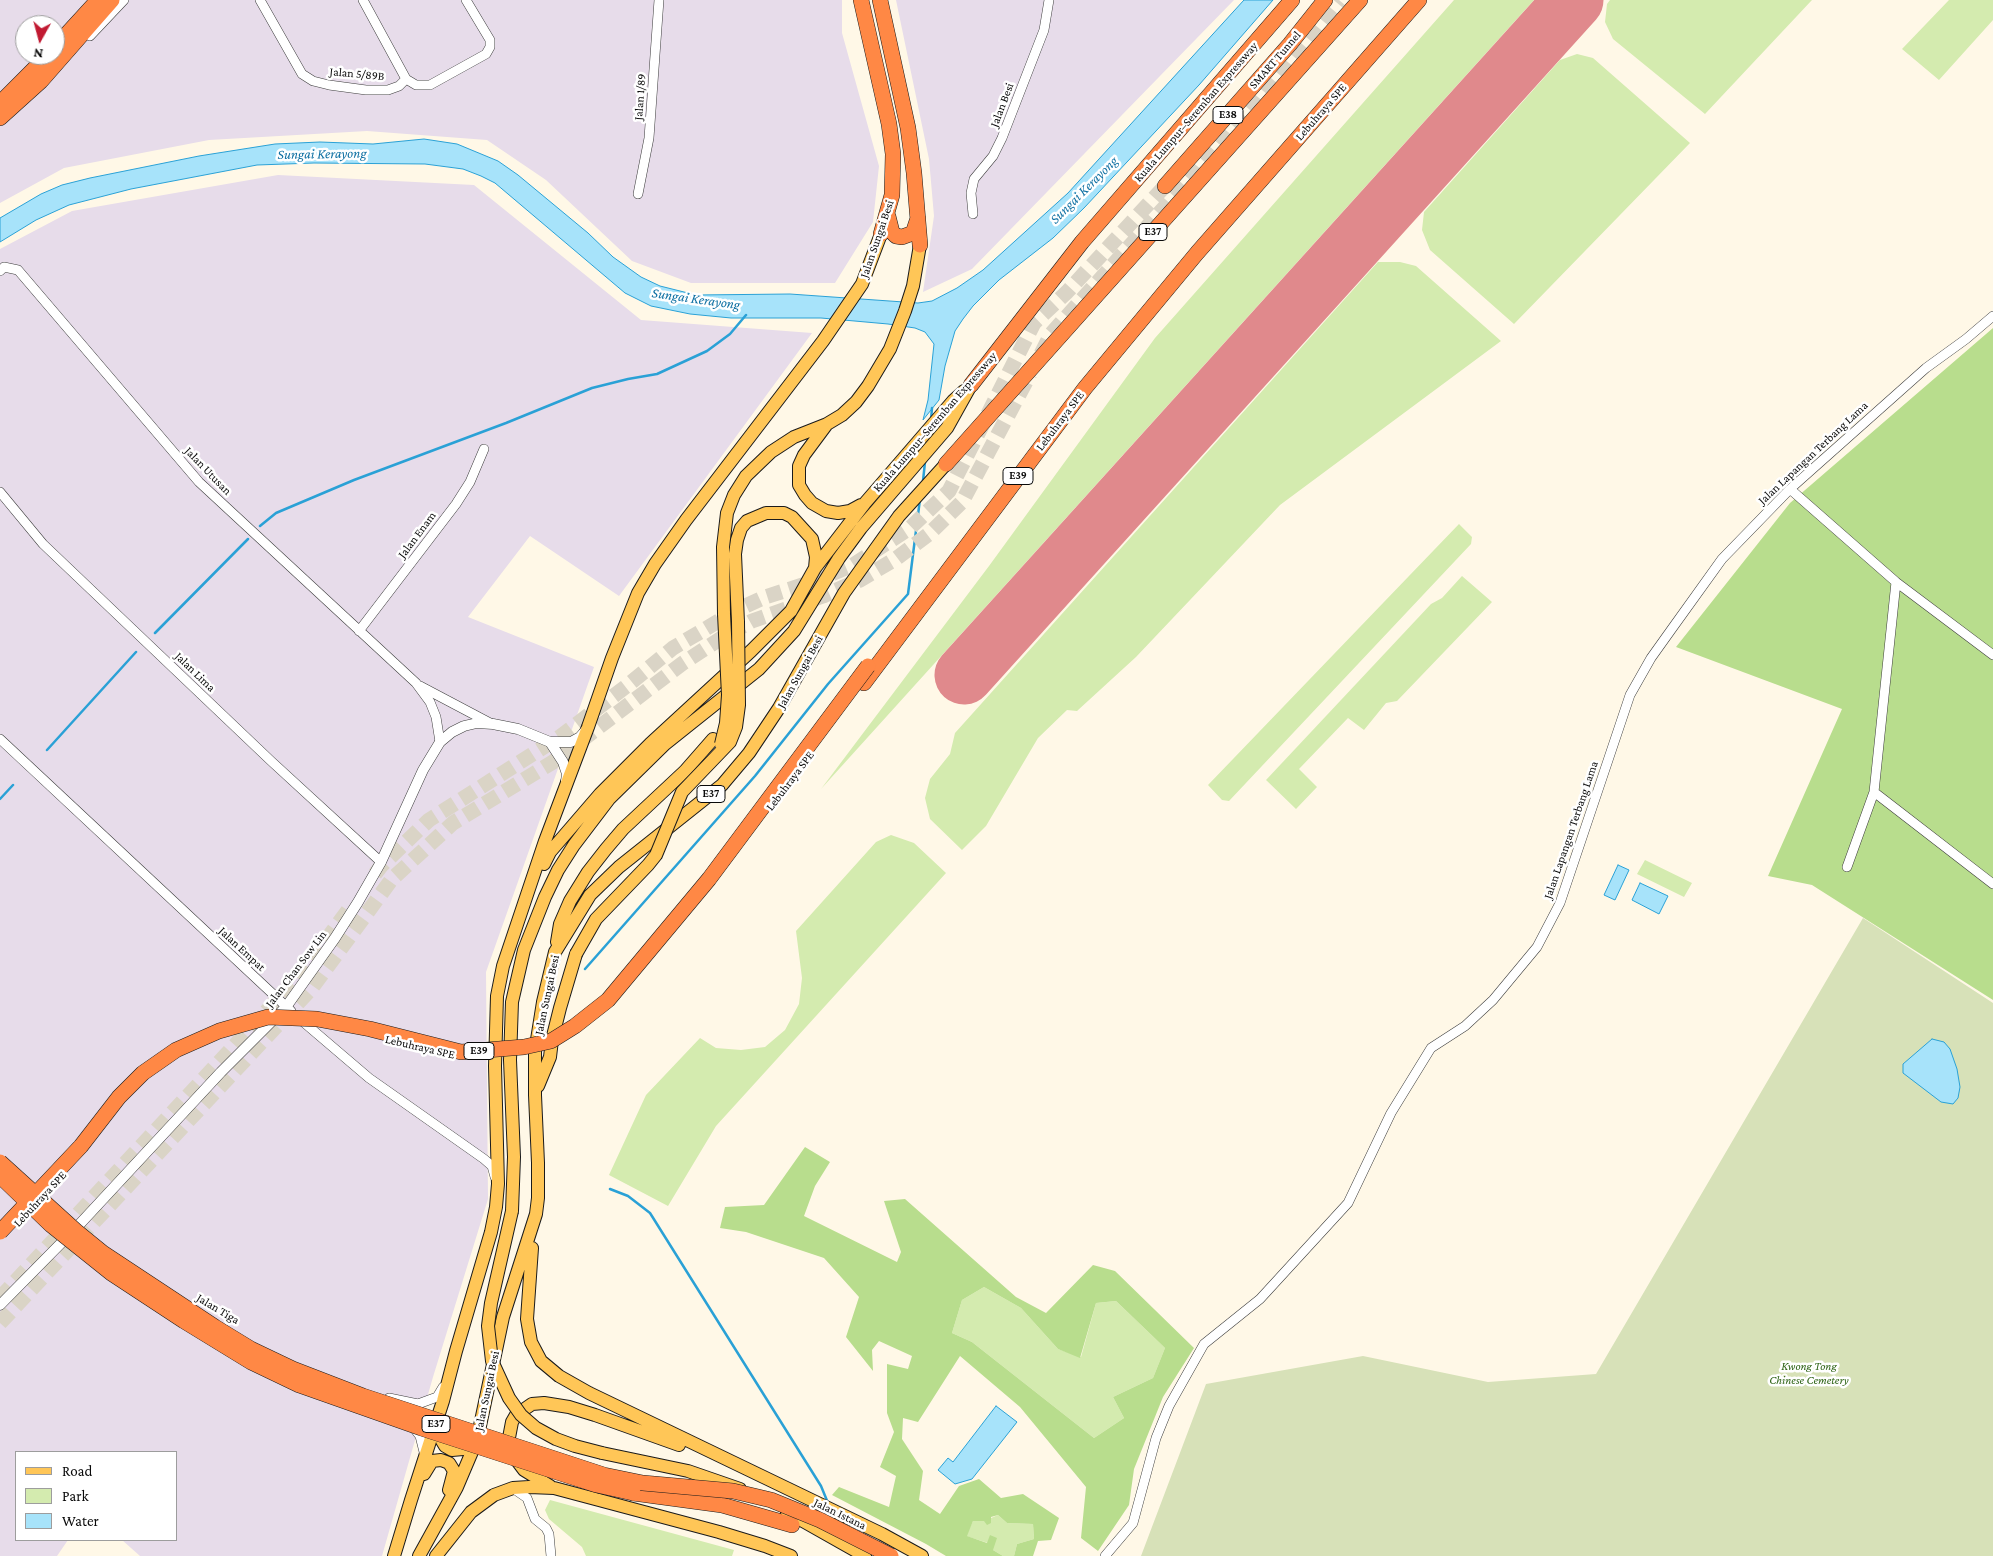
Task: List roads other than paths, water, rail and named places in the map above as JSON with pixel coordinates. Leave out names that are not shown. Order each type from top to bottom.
[{"type":"highway","points":[[65,36],[98,0]]},
{"type":"highway","points":[[0,119],[40,81],[112,0]]},
{"type":"highway","name":"Jalan Sungai Besi","points":[[861,0],[893,154],[892,195],[881,234]]},
{"type":"highway","points":[[880,0],[908,128],[920,245]]},
{"type":"highway","name":"Kuala Lumpur–Seremban Expressway","points":[[971,385],[1082,242],[1292,0]]},
{"type":"highway","points":[[1290,44],[1314,0]]},
{"type":"highway","name":"SMART Tunnel","points":[[1165,186],[1290,44],[1325,0]]},
{"type":"highway","name":"E37","points":[[946,464],[1360,0]]},
{"type":"highway","name":"Lebuhraya SPE","points":[[0,1232],[81,1146],[119,1097],[143,1073],[176,1050],[219,1031],[268,1017],[317,1019],[370,1029],[461,1052],[490,1051],[552,1041],[576,1026],[608,1000],[709,879],[1079,384],[1192,250],[1412,0]]},
{"type":"highway","name":"Lebuhraya SPE","points":[[0,1242],[86,1149],[125,1100],[178,1056],[222,1036],[268,1022],[316,1024],[459,1056],[489,1058],[555,1047],[582,1033],[613,1003],[715,881],[1085,388],[1197,254],[1419,0]]},
{"type":"highway","points":[[0,103],[38,65]]},
{"type":"highway","points":[[887,214],[892,232],[902,238],[912,233],[918,216]]},
{"type":"highway","points":[[0,1162],[103,1253],[216,1327],[251,1348],[293,1369],[363,1396],[604,1475],[643,1483],[733,1491],[771,1500],[820,1520],[891,1556]]},
{"type":"highway","points":[[0,1177],[51,1224],[111,1273],[251,1362],[299,1385],[431,1431],[597,1485],[633,1493],[722,1505],[792,1525]]},
{"type":"main road","name":"Jalan Sungai Besi","points":[[524,902],[612,658],[631,610],[655,564],[686,520],[823,341],[862,284],[881,234]]},
{"type":"main road","points":[[712,760],[725,734],[728,694],[723,547],[727,513],[734,496],[746,476],[771,452],[794,437],[827,424],[842,415],[856,402],[868,386],[890,349],[913,286],[920,245]]},
{"type":"main road","name":"Kuala Lumpur–Seremban Expressway","points":[[524,902],[550,852],[600,794],[650,744],[751,651],[790,611],[816,568],[865,503],[953,401],[971,385]]},
{"type":"main road","points":[[834,1539],[776,1506],[716,1479],[688,1471],[602,1453],[556,1439],[536,1428],[521,1415],[509,1398],[492,1361],[488,1326],[491,1303],[512,1211],[514,1157],[510,1060],[512,1002],[524,950],[545,897],[558,870],[574,845],[609,800],[665,744],[759,669],[794,631],[839,558],[861,528],[947,428],[971,385]]},
{"type":"main road","points":[[827,424],[804,455],[799,466],[799,485],[812,503],[826,511],[838,513],[850,511],[865,503]]},
{"type":"main road","name":"Jalan Sungai Besi","points":[[422,1552],[458,1487],[477,1440],[503,1317],[536,1214],[538,1198],[535,1095],[537,1042],[543,1002],[555,952],[590,895],[618,867],[722,785],[749,754],[779,708],[844,593],[899,516],[946,464]]},
{"type":"main road","points":[[535,1095],[550,1057],[554,1028],[576,954],[596,919],[656,855],[682,792],[730,742],[736,727],[739,705],[735,554],[741,528],[747,522],[766,513],[784,513],[792,517],[812,539],[816,557],[816,568]]},
{"type":"main road","points":[[555,952],[560,924],[570,901],[588,872],[623,829],[685,770],[713,739],[721,720],[726,676]]},
{"type":"main road","name":"E37","points":[[394,1556],[443,1401],[491,1232],[498,1184],[495,1066],[497,996],[502,966],[524,902]]},
{"type":"main road","points":[[536,1214],[527,1319],[531,1342],[541,1361],[559,1376],[589,1393],[757,1474]]},
{"type":"main road","points":[[475,1291],[442,1438],[443,1444],[448,1449],[460,1451],[466,1446],[490,1373]]},
{"type":"main road","points":[[549,1488],[524,1470],[512,1454],[508,1443],[511,1427],[516,1415],[532,1404],[544,1403],[569,1407],[622,1423],[757,1474]]},
{"type":"main road","points":[[402,1532],[427,1467],[432,1461],[436,1460],[449,1463],[454,1471],[452,1482],[422,1552]]},
{"type":"main road","name":"Jalan Istana","points":[[757,1474],[882,1534],[922,1556]]},
{"type":"main road","points":[[436,1556],[471,1512],[494,1495],[513,1488],[549,1488],[756,1543],[791,1556]]},
{"type":"main road","points":[[792,1525],[834,1539]]},
{"type":"main road","name":"Jalan Istana","points":[[834,1539],[865,1556]]},
{"type":"street","points":[[65,31],[92,0]]},
{"type":"street","points":[[0,119],[62,65],[124,0]]},
{"type":"street","name":"Jalan 5/89B","points":[[260,0],[302,74],[313,81],[366,90],[388,90],[398,86],[406,79]]},
{"type":"street","points":[[363,0],[406,79],[416,85],[430,86],[486,54],[490,47],[490,40],[466,0]]},
{"type":"street","name":"Jalan 1/89","points":[[638,194],[649,138],[659,0]]},
{"type":"street","name":"Jalan Besi","points":[[974,214],[971,193],[974,179],[993,156],[1002,138],[1044,30],[1049,0]]},
{"type":"street","points":[[0,99],[32,65]]},
{"type":"street","name":"Jalan Utusan","points":[[0,270],[4,267],[18,270],[199,482],[416,683],[430,702],[436,717],[440,742]]},
{"type":"street","name":"Jalan Lapangan Terbang Lama","points":[[1105,1556],[1133,1523],[1160,1430],[1169,1406],[1204,1344],[1260,1299],[1348,1203],[1391,1113],[1431,1048],[1465,1026],[1494,1000],[1536,947],[1560,903],[1630,695],[1651,658],[1722,559],[1790,489],[1926,368],[1966,339],[1993,316]]},
{"type":"street","name":"Jalan Enam","points":[[359,631],[456,504],[470,482],[484,449]]},
{"type":"street","points":[[1790,489],[1896,582],[1993,655]]},
{"type":"street","name":"Jalan Lima","points":[[0,492],[43,544],[271,761],[381,862]]},
{"type":"street","points":[[1847,867],[1874,792],[1896,582]]},
{"type":"street","name":"Jalan Utusan","points":[[416,683],[493,724]]},
{"type":"street","name":"Jalan Chan Sow Lin","points":[[0,1305],[178,1116],[286,1007],[336,938],[381,862],[423,770],[440,742],[452,732],[464,726],[477,723],[518,729],[550,742],[571,742],[580,737],[588,727]]},
{"type":"street","name":"Jalan Empat","points":[[0,739],[286,1007],[370,1078],[484,1158],[492,1166],[498,1184]]},
{"type":"street","points":[[550,742],[563,762],[566,774],[566,788]]},
{"type":"street","points":[[1874,792],[1993,884]]},
{"type":"street","name":"Jalan Tiga","points":[[0,1155],[76,1226],[126,1266],[256,1346],[329,1380],[365,1393],[418,1404],[437,1397],[449,1376]]},
{"type":"street","points":[[0,1177],[64,1239],[98,1268],[173,1320],[246,1363],[314,1393],[412,1426],[420,1436],[425,1456]]},
{"type":"street","points":[[513,1488],[523,1494],[530,1503],[535,1519],[546,1528],[549,1534],[551,1556]]},
{"type":"street","points":[[530,1503],[535,1494],[549,1488]]},
{"type":"water","name":"Sungai Kerayong","points":[[1244,0],[1273,0],[1199,85],[1084,208],[1053,238],[999,280],[963,319],[955,331],[945,366],[939,400],[923,420],[928,400],[934,344],[925,332],[915,328],[888,324],[821,318],[731,318],[690,314],[651,306],[625,293],[495,183],[463,169],[425,164],[314,163],[257,165],[131,189],[69,205],[36,220],[0,242],[0,218],[41,194],[62,185],[90,178],[199,156],[275,144],[320,142],[373,144],[424,139],[457,144],[498,161],[518,175],[588,233],[613,257],[641,277],[660,286],[696,295],[790,294],[918,303],[932,301],[957,288],[983,270],[1068,193]]},
{"type":"water","points":[[1618,865],[1629,870],[1615,900],[1604,895]]},
{"type":"water","points":[[1640,883],[1668,896],[1659,914],[1632,900]]},
{"type":"water","points":[[1932,1039],[1944,1042],[1950,1049],[1957,1069],[1960,1087],[1958,1098],[1953,1104],[1941,1102],[1903,1073],[1903,1064]]},
{"type":"water","points":[[996,1406],[1017,1422],[972,1479],[955,1484],[938,1470],[948,1458],[953,1462]]},
{"type":"waterway","name":"Sungai Kerayong","points":[[260,526],[276,513],[354,480],[506,423],[592,388],[657,374],[707,351],[730,334],[746,315]]},
{"type":"waterway","points":[[931,420],[932,408]]},
{"type":"waterway","points":[[923,481],[925,462]]},
{"type":"waterway","points":[[585,969],[755,776],[828,684],[908,594],[920,499]]},
{"type":"waterway","points":[[155,633],[248,539]]},
{"type":"waterway","points":[[47,750],[136,652]]},
{"type":"waterway","points":[[0,799],[13,785]]},
{"type":"waterway","points":[[610,1189],[628,1196],[650,1213],[821,1486],[828,1503]]},
{"type":"tunnel","points":[[1041,354],[1051,334],[1189,180],[1339,0]]},
{"type":"tunnel","points":[[375,874],[429,820],[561,736],[673,648],[739,609],[765,597],[812,582],[853,565],[910,528],[949,491],[1034,323],[1067,292],[1165,186]]},
{"type":"tunnel","points":[[0,1323],[311,989],[392,879],[453,823],[553,762],[683,663],[720,639],[752,621],[823,596],[860,580],[897,558],[929,534],[962,502],[1030,374]]},
{"type":"tunnel","points":[[0,1298],[301,974],[352,905]]},
{"type":"park label","name":"Kwong Tong Chinese Cemetery","points":[[1809,1373]]}]
